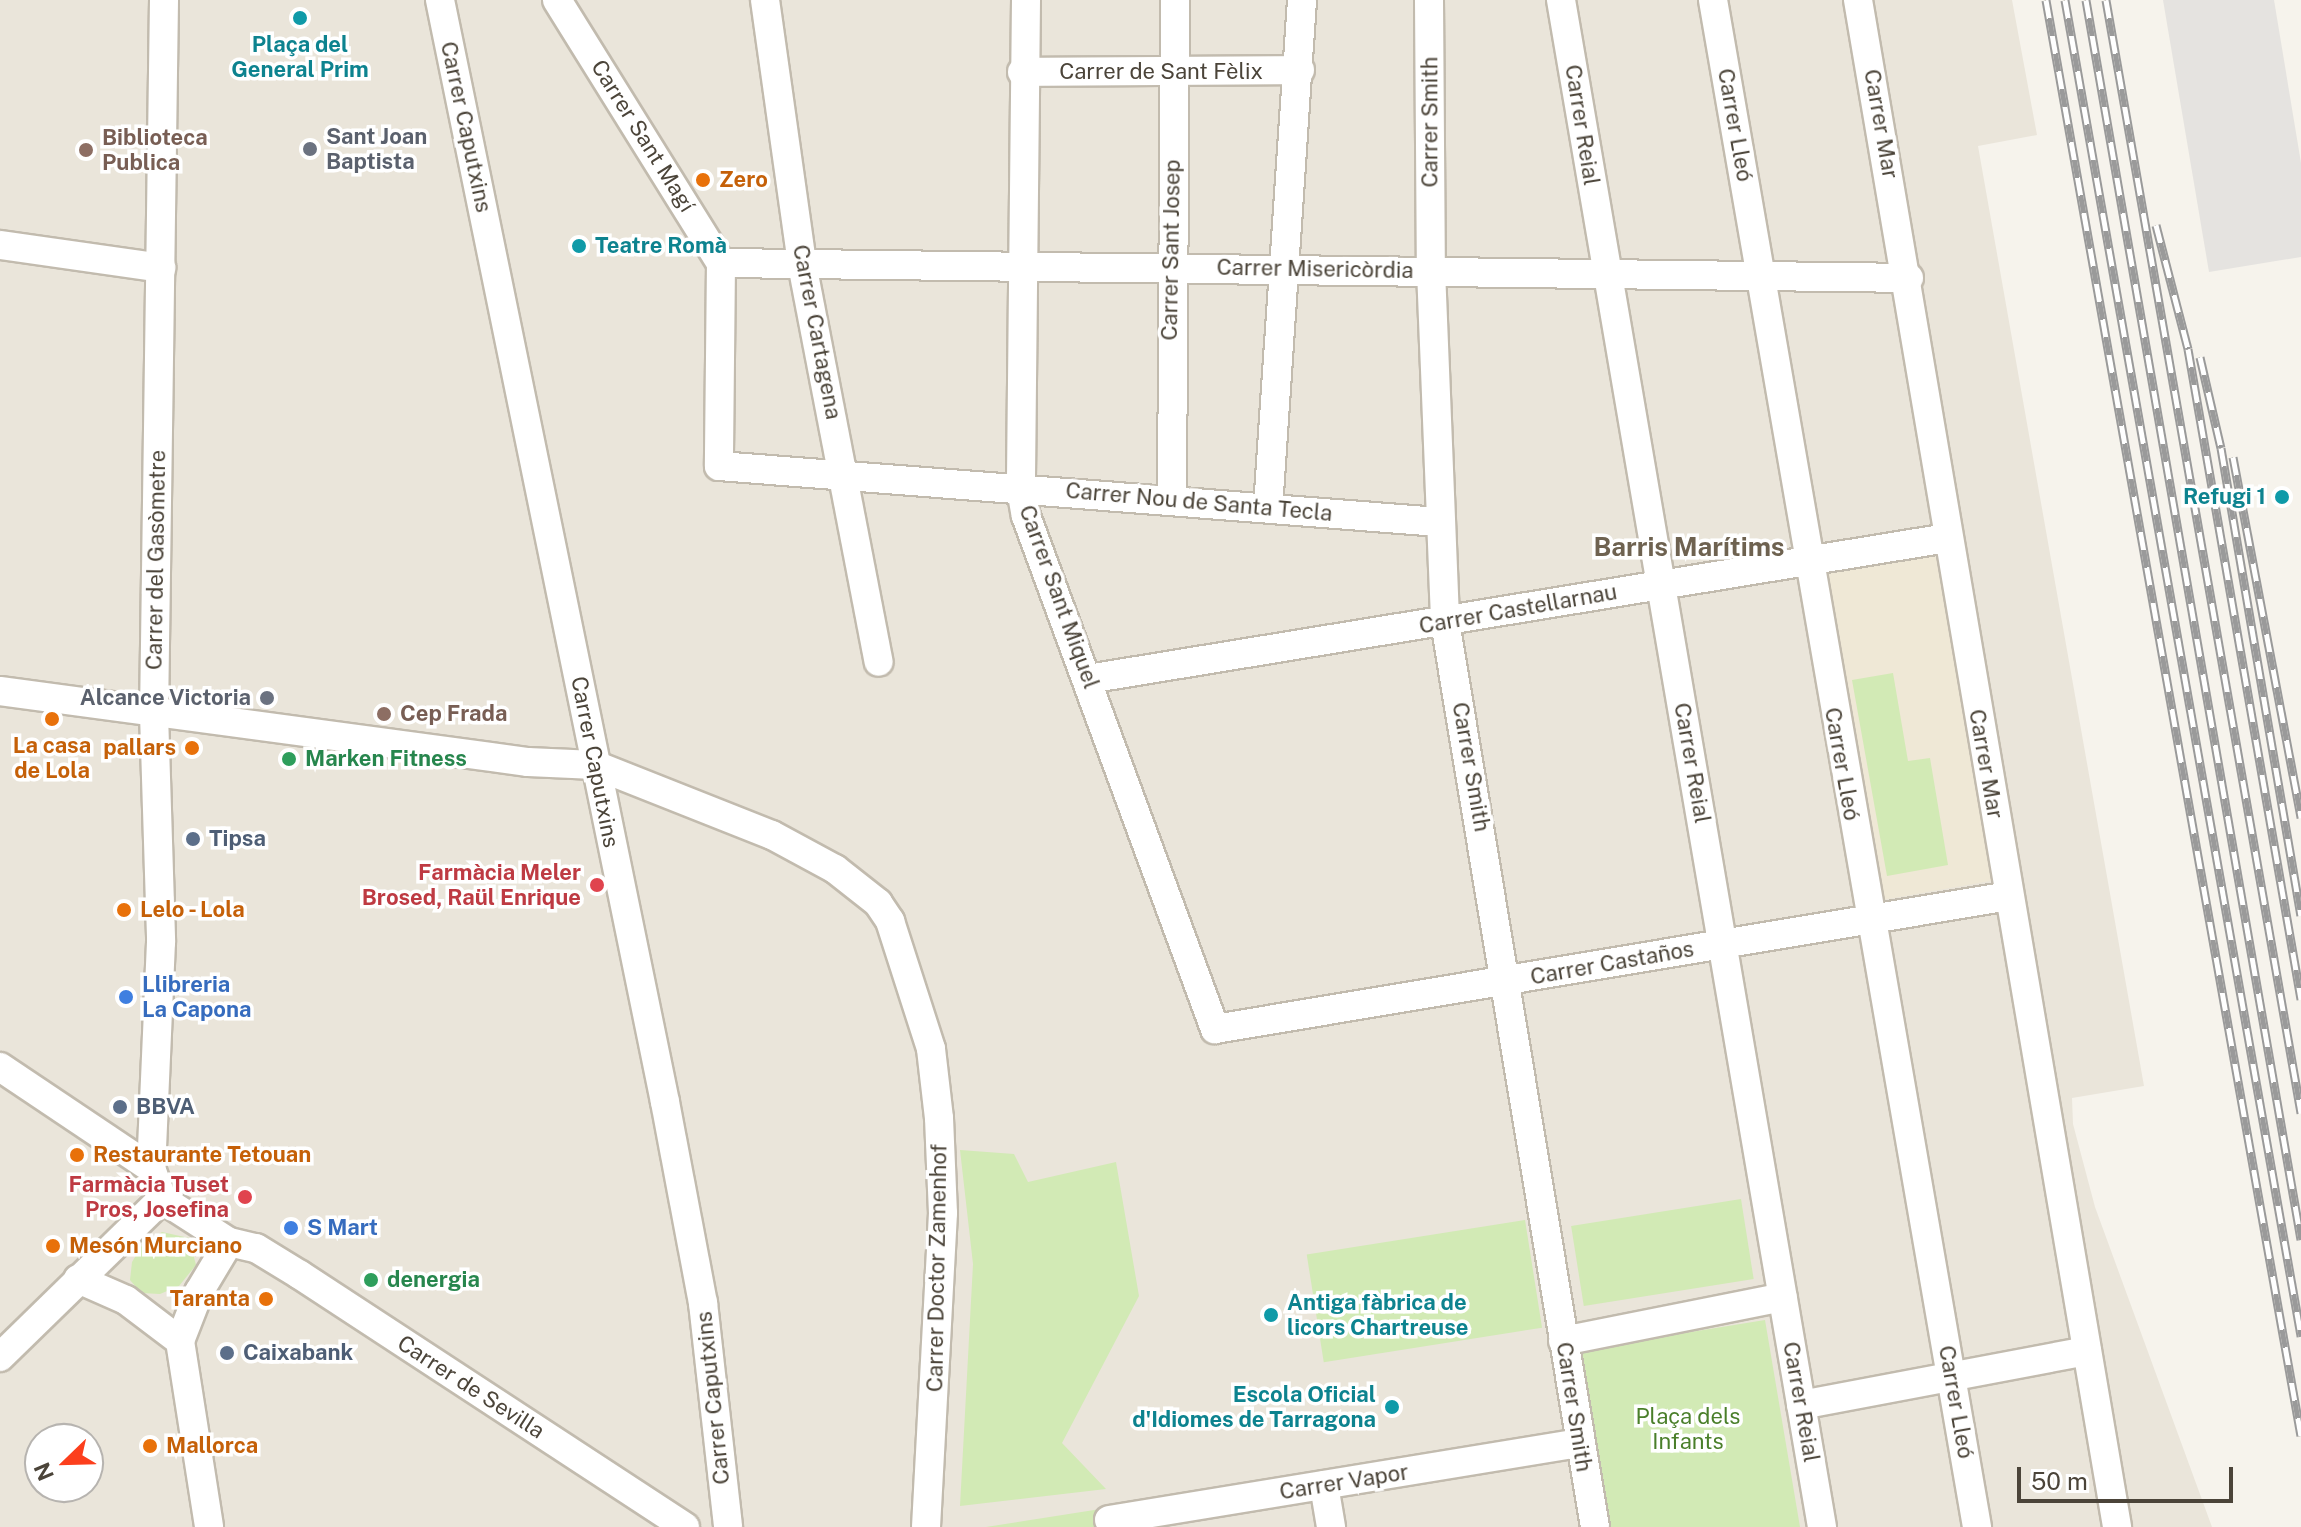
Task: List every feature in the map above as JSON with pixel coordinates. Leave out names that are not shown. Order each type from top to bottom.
[{"type":"street","name":"Carrer del Gasòmetre","points":[[151,1168],[161,942],[154,714],[164,0]]},
{"type":"street","name":"Carrer Caputxins","points":[[440,0],[703,1303],[728,1527]]},
{"type":"street","name":"Carrer Sant Magí","points":[[557,0],[721,263]]},
{"type":"street","name":"Carrer Cartagena","points":[[765,0],[802,264],[879,662]]},
{"type":"street","name":"Carrer Sant Miquel","points":[[1026,0],[1022,72],[1021,489],[1026,516],[1215,1029]]},
{"type":"street","name":"Carrer Sant Josep","points":[[1172,501],[1169,266],[1175,0]]},
{"type":"street","points":[[1268,508],[1287,269],[1302,0]]},
{"type":"street","name":"Carrer Smith","points":[[1429,0],[1431,270],[1445,622],[1509,982],[1578,1443],[1595,1527]]},
{"type":"street","name":"Carrer Reial","points":[[1561,0],[1822,1527]]},
{"type":"street","name":"Carrer Lleó","points":[[1713,0],[1762,274],[1869,920],[1977,1527]]},
{"type":"street","name":"Carrer Mar","points":[[1858,0],[1909,278],[1947,538],[2117,1527]]},
{"type":"street","name":"Carrer de Sant Fèlix","points":[[1022,72],[1300,70]]},
{"type":"street","points":[[0,245],[161,268]]},
{"type":"street","name":"Carrer Misericòrdia","points":[[721,263],[1169,266],[1909,278]]},
{"type":"street","name":"Carrer Nou de Santa Tecla","points":[[721,263],[719,466],[1439,522]]},
{"type":"street","name":"Carrer Castellarnau","points":[[1088,679],[1947,538]]},
{"type":"street","name":"Carrer Doctor Zamenhof","points":[[0,691],[528,762],[595,765],[772,835],[835,869],[878,903],[890,921],[931,1049],[939,1118],[943,1213],[926,1527]]},
{"type":"street","name":"Carrer Castaños","points":[[1215,1029],[2009,896]]},
{"type":"street","points":[[0,1067],[151,1168],[162,1199],[1,1356]]},
{"type":"street","name":"Carrer de Sevilla","points":[[162,1199],[242,1245],[685,1527]]},
{"type":"street","points":[[209,1527],[180,1341],[199,1292],[242,1245]]},
{"type":"street","points":[[78,1279],[126,1300],[180,1341]]},
{"type":"street","points":[[1563,1341],[1783,1297]]},
{"type":"street","points":[[1801,1405],[2087,1351]]},
{"type":"street","name":"Carrer Vapor","points":[[1109,1520],[1578,1443]]},
{"type":"street","points":[[1324,1485],[1331,1527]]},
{"type":"shaded area","points":[[0,0],[2012,0],[2037,135],[1978,146],[2144,1086],[2072,1098],[2073,1124],[2095,1207],[2212,1527],[0,1527]]},
{"type":"shaded area","points":[[2163,0],[2274,0],[2301,163],[2301,257],[2209,272]]},
{"type":"shaded area","points":[[1938,554],[1995,880],[1882,900],[1825,574]]},
{"type":"green space","points":[[1893,673],[1908,761],[1930,758],[1948,865],[1887,876],[1852,680]]},
{"type":"green space","points":[[960,1150],[1014,1154],[1028,1182],[1116,1162],[1139,1296],[1062,1443],[1106,1489],[960,1506],[973,1264]]},
{"type":"green space","points":[[1741,1199],[1754,1279],[1584,1306],[1571,1226]]},
{"type":"green space","points":[[1525,1220],[1542,1328],[1324,1362],[1307,1255]]},
{"type":"green space","points":[[162,1232],[189,1238],[196,1265],[179,1286],[160,1294],[141,1293],[130,1280],[132,1262],[143,1244]]},
{"type":"green space","name":"Plaça dels Infants","points":[[1765,1320],[1800,1527],[1609,1527],[1580,1350]]},
{"type":"green space","points":[[1107,1508],[1110,1527],[986,1527]]},
{"type":"railway","points":[[2046,0],[2301,1436]]},
{"type":"railway","points":[[2065,0],[2301,1336]]},
{"type":"railway","points":[[2086,0],[2301,1239]]},
{"type":"railway","points":[[2106,0],[2301,1113]]},
{"type":"railway","points":[[2156,225],[2188,349],[2301,999]]},
{"type":"railway","points":[[2200,357],[2221,448],[2301,915]]},
{"type":"railway","points":[[2233,457],[2301,818]]},
{"type":"place","name":"Plaça del General Prim","points":[[300,18]]},
{"type":"place","name":"Sant Joan Baptista","points":[[310,149]]},
{"type":"place","name":"Biblioteca Publica","points":[[86,150]]},
{"type":"place","name":"Zero","points":[[703,180]]},
{"type":"place","name":"Teatre Romà","points":[[579,246]]},
{"type":"place","name":"Refugi 1","points":[[2282,497]]},
{"type":"place","name":"Alcance Victoria","points":[[267,698]]},
{"type":"place","name":"Cep Frada","points":[[384,714]]},
{"type":"place","name":"La casa de Lola","points":[[52,719]]},
{"type":"place","name":"pallars","points":[[192,748]]},
{"type":"place","name":"Marken Fitness","points":[[289,759]]},
{"type":"place","name":"Tipsa","points":[[193,839]]},
{"type":"place","name":"Farmàcia Meler Brosed, Raül Enrique","points":[[597,885]]},
{"type":"place","name":"Lelo - Lola","points":[[124,910]]},
{"type":"place","name":"Llibreria La Capona","points":[[126,997]]},
{"type":"place","name":"BBVA","points":[[120,1107]]},
{"type":"place","name":"Restaurante Tetouan","points":[[77,1155]]},
{"type":"place","name":"Farmàcia Tuset Pros, Josefina","points":[[245,1197]]},
{"type":"place","name":"S Mart","points":[[291,1228]]},
{"type":"place","name":"Mesón Murciano","points":[[53,1246]]},
{"type":"place","name":"denergia","points":[[371,1280]]},
{"type":"place","name":"Taranta","points":[[266,1299]]},
{"type":"place","name":"Antiga fàbrica de licors Chartreuse","points":[[1271,1315]]},
{"type":"place","name":"Caixabank","points":[[227,1353]]},
{"type":"place","name":"Escola Oficial d'Idiomes de Tarragona","points":[[1392,1407]]},
{"type":"place","name":"Mallorca","points":[[150,1446]]},
{"type":"district","name":"Barris Marítims","points":[[1689,547]]}]
